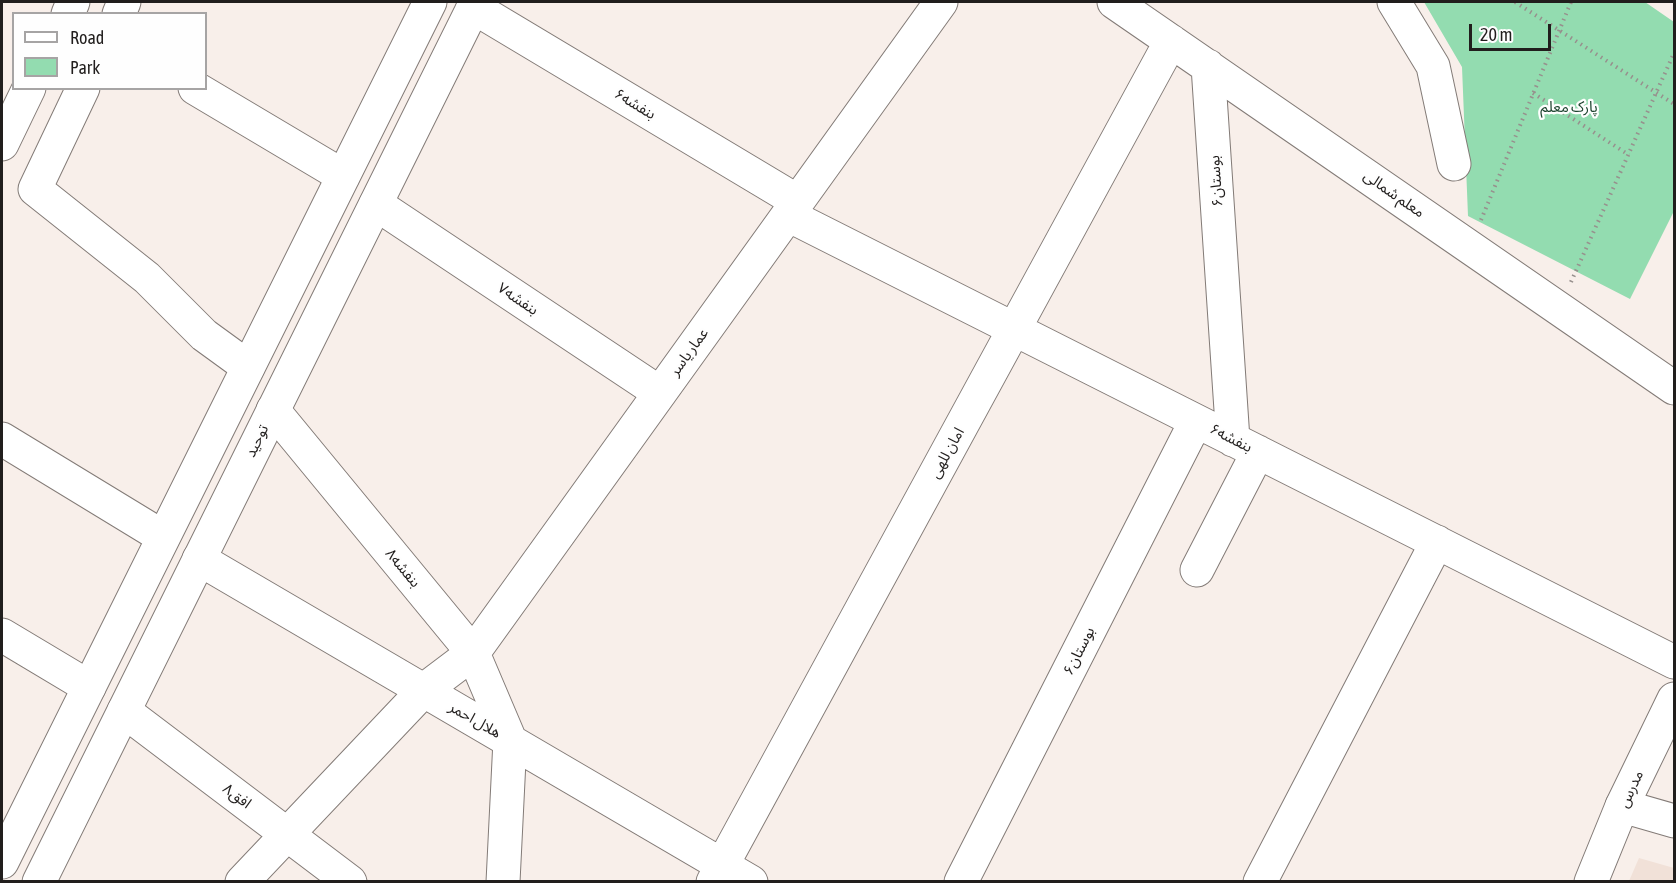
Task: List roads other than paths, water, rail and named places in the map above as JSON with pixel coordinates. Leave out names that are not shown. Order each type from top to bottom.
[{"type":"street","points":[[2,862],[10,823],[89,687],[430,2]]},
{"type":"street","name":"عمار یاسر","points":[[242,882],[424,690],[473,653],[941,2]]},
{"type":"street","name":"معلم شمالی","points":[[1114,2],[1674,388]]},
{"type":"street","points":[[1395,2],[1433,66],[1454,164]]},
{"type":"street","name":"بنفشه۶","points":[[475,4],[793,208],[1014,329],[1674,662]]},
{"type":"street","name":"توحید","points":[[40,881],[475,4]]},
{"type":"street","name":"امان للهی","points":[[717,873],[1172,41]]},
{"type":"street","name":"بوستان۶","points":[[1208,66],[1246,446]]},
{"type":"street","points":[[2,144],[29,90]]},
{"type":"street","points":[[82,90],[35,189],[147,278],[204,335],[248,367]]},
{"type":"street","points":[[198,90],[343,176]]},
{"type":"street","name":"بنفشه۷","points":[[376,204],[660,393]]},
{"type":"street","name":"بنفشه۸","points":[[273,410],[473,653],[510,740]]},
{"type":"street","name":"بوستان۶","points":[[961,882],[1196,421]]},
{"type":"street","name":"هلال احمر","points":[[2,439],[199,559],[510,740],[717,873],[751,882]]},
{"type":"street","points":[[1197,570],[1246,446]]},
{"type":"street","points":[[1260,882],[1437,542]]},
{"type":"street","points":[[2,635],[89,687]]},
{"type":"street","name":"مدرس","points":[[1591,882],[1622,806],[1674,699]]},
{"type":"street","name":"افق۸","points":[[124,711],[350,882]]},
{"type":"street","points":[[503,882],[510,740]]},
{"type":"street","points":[[1622,806],[1674,821]]},
{"type":"park label","name":"پارک معلم","points":[[1569,107]]}]
